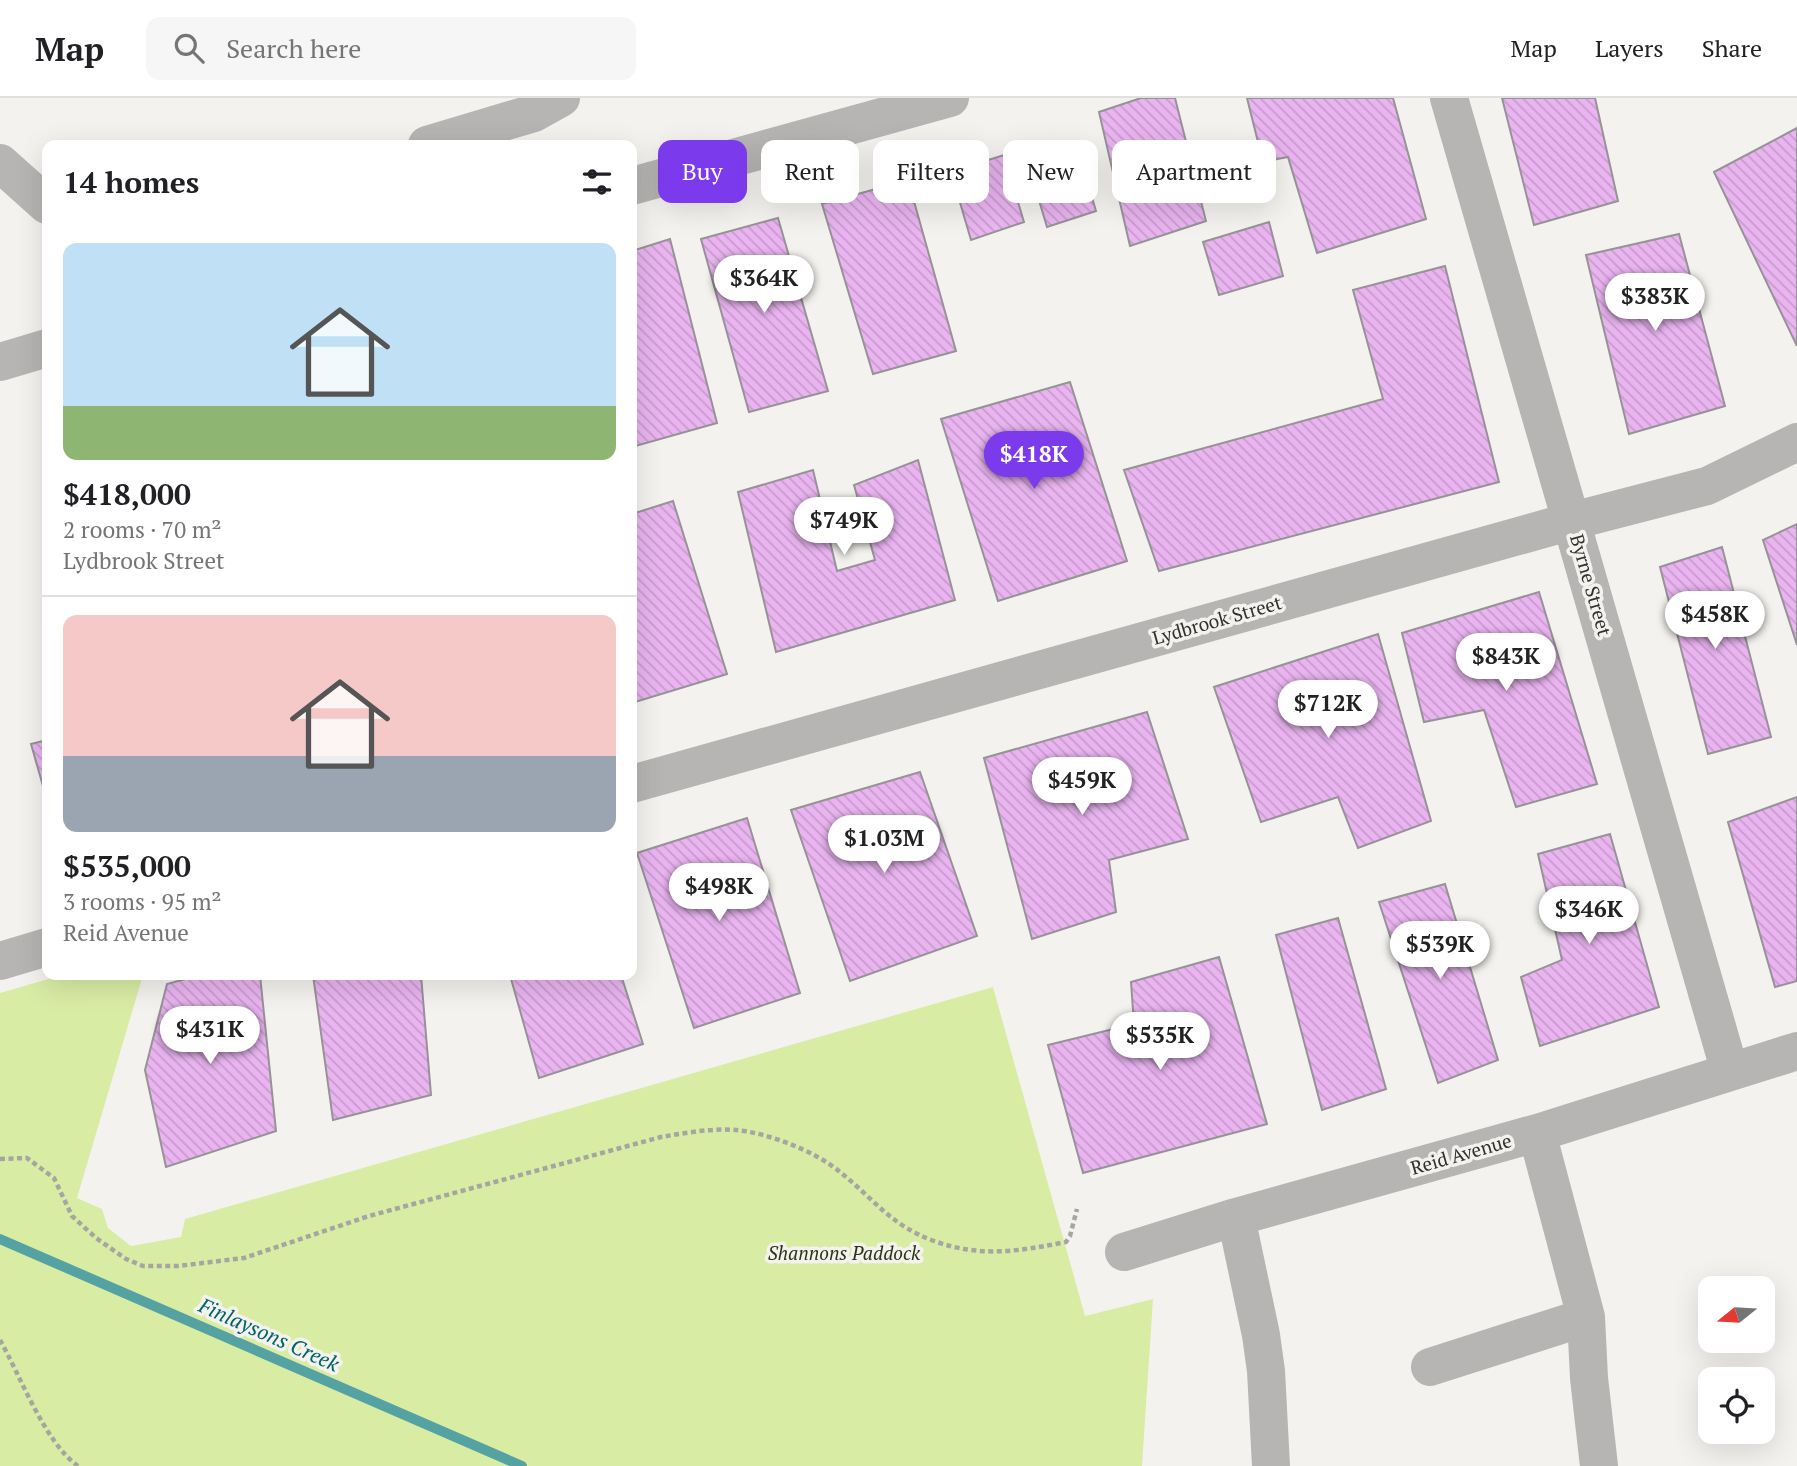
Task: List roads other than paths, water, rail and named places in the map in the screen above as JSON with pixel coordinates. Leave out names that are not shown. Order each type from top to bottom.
[{"type":"street","points":[[445,140],[534,113],[561,98]]},
{"type":"street","points":[[637,185],[950,98]]},
{"type":"street","name":"Byrne Street","points":[[1450,98],[1730,1072]]},
{"type":"street","points":[[0,163],[42,201]]},
{"type":"street","points":[[0,362],[42,349]]},
{"type":"street","name":"Lydbrook Street","points":[[637,783],[1572,521],[1707,486],[1797,442]]},
{"type":"street","points":[[0,961],[42,948]]},
{"type":"street","name":"Reid Avenue","points":[[1124,1252],[1236,1217],[1537,1133],[1797,1051]]},
{"type":"street","points":[[1537,1133],[1586,1317],[1589,1378],[1599,1466]]},
{"type":"street","points":[[1236,1217],[1264,1359],[1271,1466]]},
{"type":"street","points":[[1430,1367],[1586,1317]]},
{"type":"waterway","name":"Finlaysons Creek","points":[[0,1239],[522,1466]]},
{"type":"park label","name":"Shannons Paddock","points":[[844,1253]]}]
